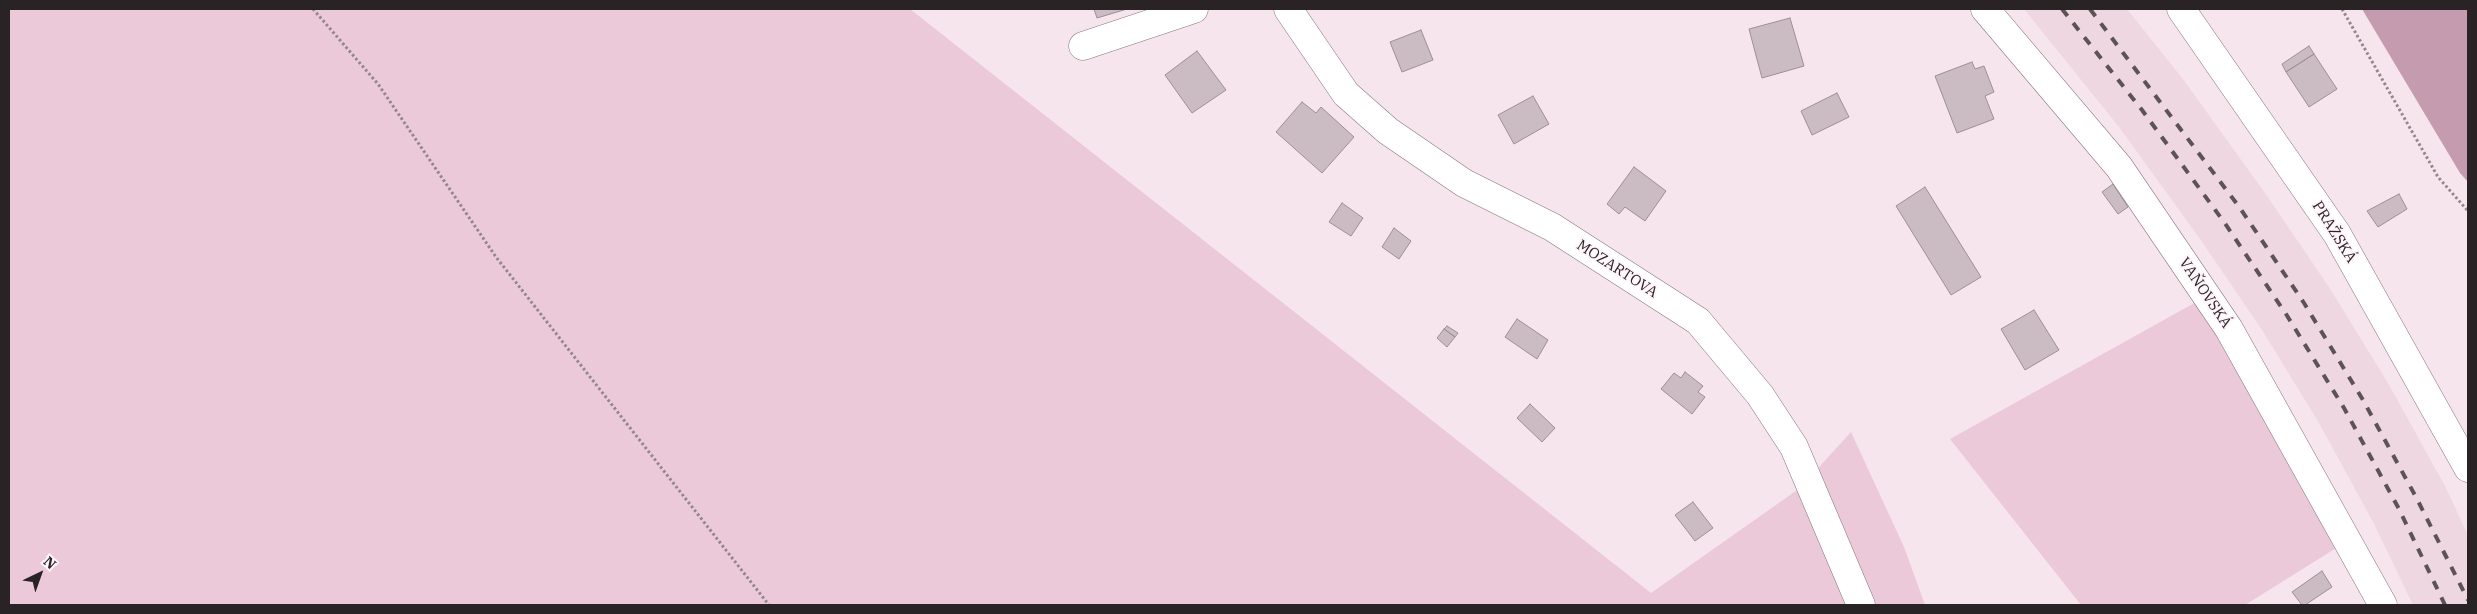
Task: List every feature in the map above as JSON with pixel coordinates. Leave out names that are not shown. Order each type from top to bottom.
[{"type":"street","points":[[1083,46],[1194,9]]},
{"type":"street","name":"MOZARTOVA","points":[[1288,9],[1346,94],[1388,131],[1464,184],[1552,227],[1698,321],[1760,395],[1794,447],[1861,605]]},
{"type":"street","name":"VAŇOVSKÁ","points":[[1985,9],[2120,166],[2229,329],[2383,605]]},
{"type":"street","name":"PRAŽSKÁ","points":[[2181,9],[2337,234],[2468,468]]},
{"type":"path","points":[[313,9],[378,84],[496,257],[769,605]]},
{"type":"path","points":[[2342,9],[2438,177],[2468,211]]},
{"type":"shaded area","points":[[9,9],[910,9],[1651,593],[1800,488],[1851,432],[1904,547],[1925,605],[9,605]]},
{"type":"shaded area","points":[[2024,9],[2127,9],[2183,79],[2265,193],[2329,287],[2388,383],[2445,486],[2468,535],[2468,605],[2413,605],[2373,522],[2319,423],[2262,330],[2200,239],[2119,127]]},
{"type":"shaded area","points":[[2362,9],[2468,9],[2468,182],[2460,173]]},
{"type":"shaded area","points":[[2198,301],[2341,545],[2245,605],[2081,605],[1950,439]]},
{"type":"building","points":[[1094,9],[1127,9],[1097,18]]},
{"type":"building","points":[[1790,18],[1804,66],[1762,78],[1749,29]]},
{"type":"building","points":[[1421,30],[1433,60],[1402,72],[1390,42]]},
{"type":"building","points":[[2309,46],[2314,54],[2286,72],[2282,64]]},
{"type":"building","points":[[1197,51],[1226,90],[1192,113],[1165,75]]},
{"type":"building","points":[[2314,54],[2337,89],[2309,107],[2286,72]]},
{"type":"building","points":[[1972,62],[1975,69],[1984,66],[1994,92],[1985,96],[1994,119],[1957,133],[1935,76]]},
{"type":"building","points":[[1837,93],[1849,117],[1812,135],[1801,111]]},
{"type":"building","points":[[1533,96],[1549,124],[1514,144],[1498,115]]},
{"type":"building","points":[[1302,102],[1316,113],[1321,107],[1354,137],[1322,173],[1276,132]]},
{"type":"building","points":[[1634,167],[1666,191],[1645,221],[1625,207],[1619,214],[1607,204]]},
{"type":"building","points":[[2113,184],[2128,207],[2118,214],[2102,192]]},
{"type":"building","points":[[1925,187],[1981,277],[1951,295],[1896,206]]},
{"type":"building","points":[[2399,194],[2407,209],[2378,227],[2367,211]]},
{"type":"building","points":[[1342,203],[1363,218],[1351,236],[1329,222]]},
{"type":"building","points":[[1394,228],[1411,241],[1399,259],[1382,247]]},
{"type":"building","points":[[2034,310],[2059,350],[2025,370],[2001,329]]},
{"type":"building","points":[[1517,319],[1548,340],[1537,359],[1505,337]]},
{"type":"building","points":[[1447,326],[1458,333],[1455,337],[1444,329]]},
{"type":"building","points":[[1444,329],[1455,337],[1447,347],[1437,338]]},
{"type":"building","points":[[1685,372],[1703,386],[1698,392],[1705,397],[1692,414],[1661,389],[1674,373],[1681,378]]},
{"type":"building","points":[[1530,404],[1555,428],[1542,442],[1517,418]]},
{"type":"building","points":[[1693,502],[1713,528],[1695,541],[1675,515]]},
{"type":"building","points":[[2322,571],[2332,587],[2305,605],[2302,605],[2292,592]]},
{"type":"railway","points":[[2062,9],[2142,110],[2224,222],[2286,314],[2344,408],[2399,509],[2445,605]]},
{"type":"railway","points":[[2090,9],[2240,208],[2304,303],[2363,400],[2417,499],[2468,600]]}]
